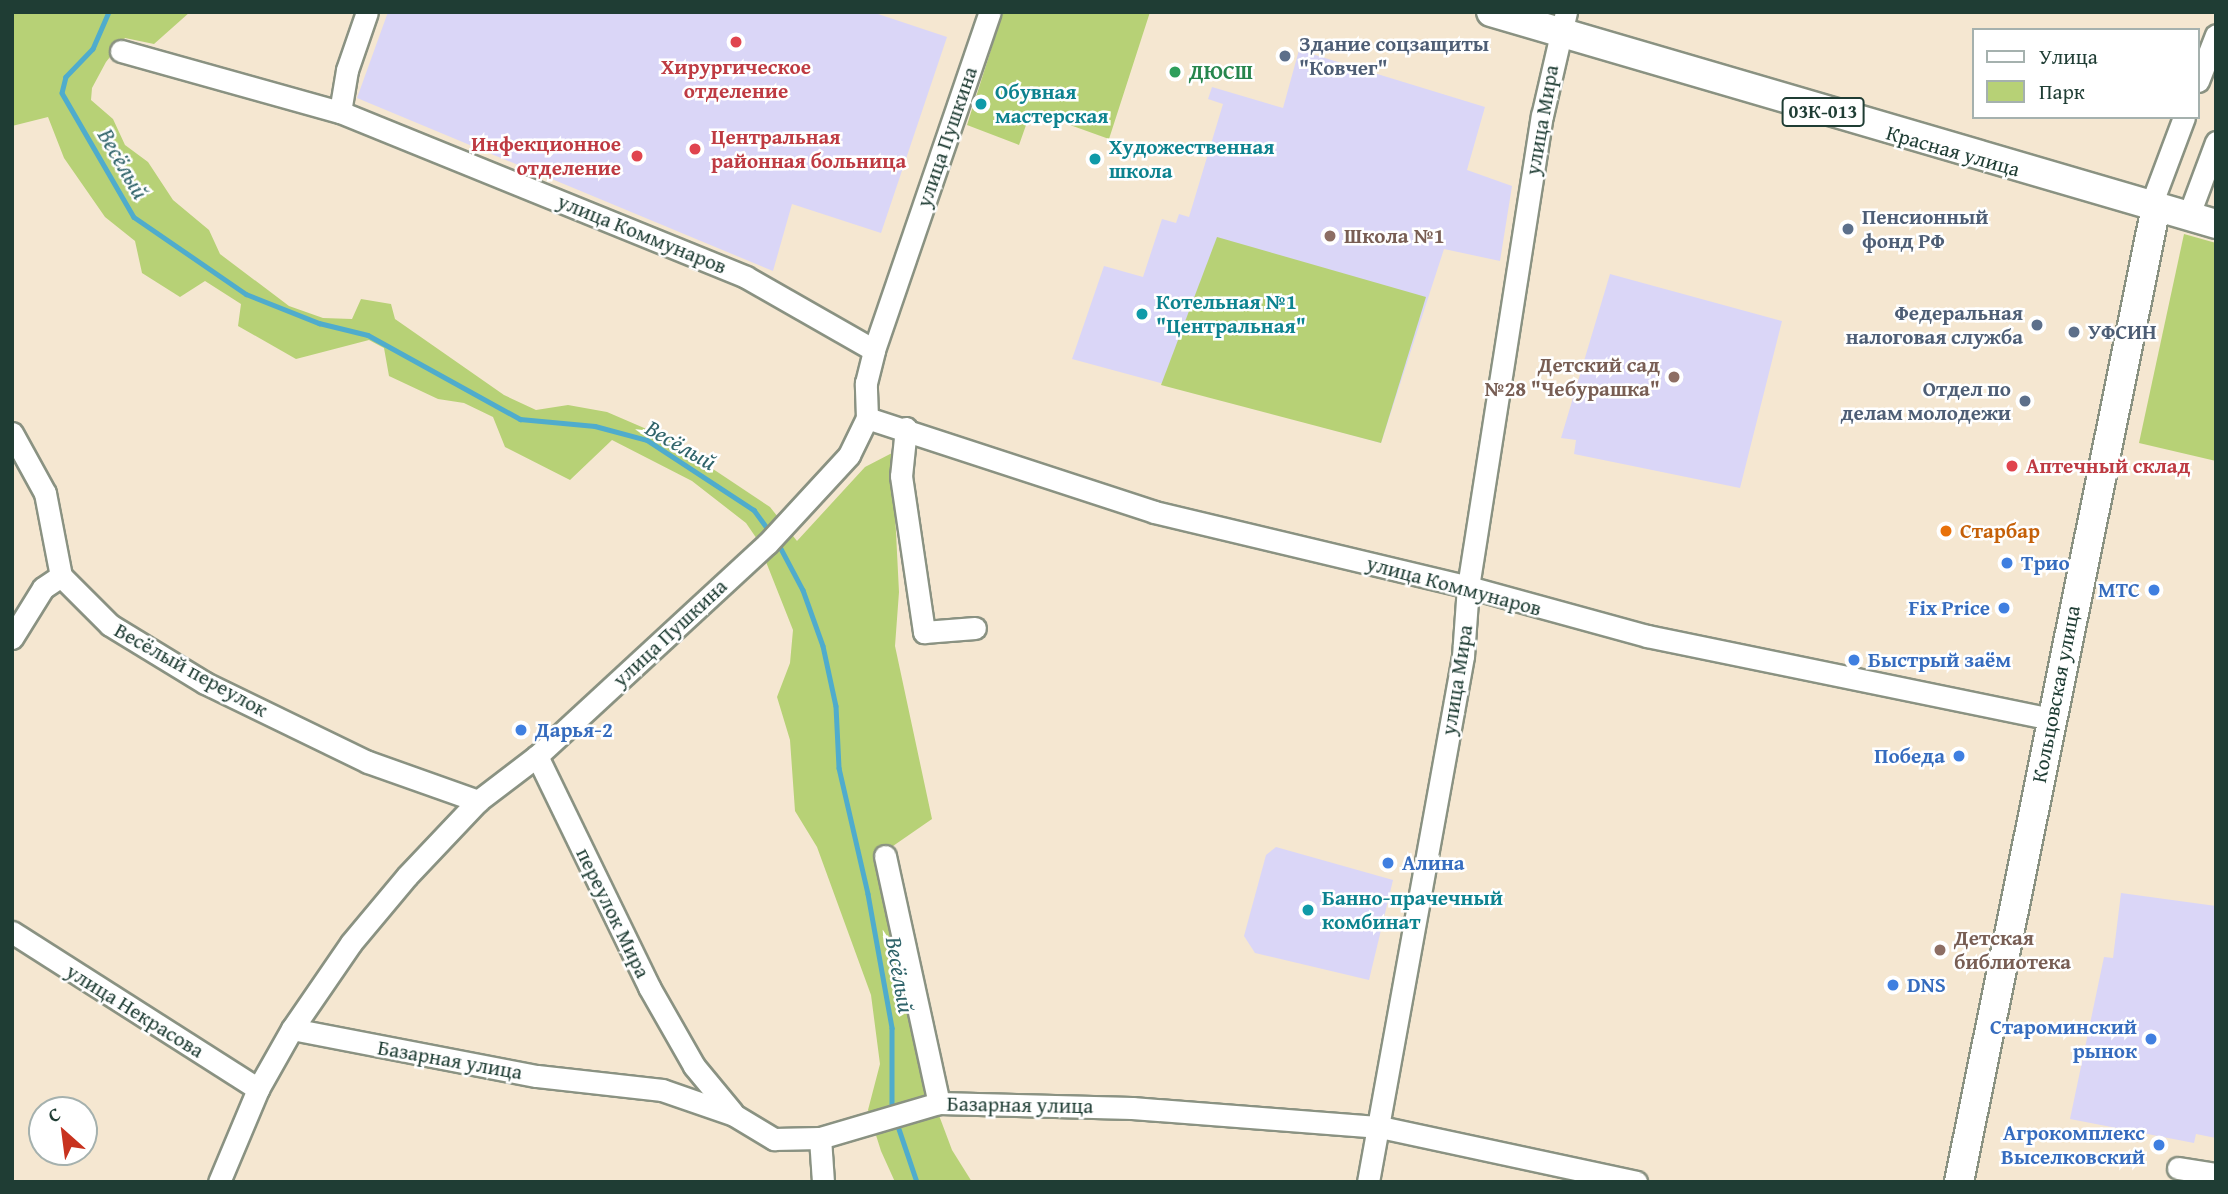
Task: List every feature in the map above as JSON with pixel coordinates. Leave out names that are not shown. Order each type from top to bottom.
[{"type":"main road","name":"Красная улица","points":[[1491,12],[1562,22],[2008,167],[2216,224]]},
{"type":"main road","name":"Кольцовская улица","points":[[1959,1182],[2153,206]]},
{"type":"street","points":[[340,112],[347,70],[367,12]]},
{"type":"street","name":"улица Пушкина","points":[[219,1182],[258,1089],[292,1029],[351,943],[478,801],[537,756],[773,538],[849,455],[867,418],[866,383],[874,350],[990,12]]},
{"type":"street","name":"улица Мира","points":[[1368,1182],[1463,656],[1468,587],[1562,22]]},
{"type":"street","points":[[2206,71],[2216,35]]},
{"type":"street","name":"улица Коммунаров","points":[[121,51],[340,112],[746,277],[874,350]]},
{"type":"street","name":"Кольцовская улица","points":[[2153,206],[2183,119]]},
{"type":"street","points":[[2188,217],[2216,142]]},
{"type":"street","name":"улица Коммунаров","points":[[867,418],[906,428],[1032,475],[1154,512],[1468,587],[1647,636],[2050,719]]},
{"type":"street","points":[[906,428],[901,476],[924,632],[975,628]]},
{"type":"street","points":[[12,433],[45,493],[61,576],[43,588],[12,638]]},
{"type":"street","name":"Весёлый переулок","points":[[61,576],[110,625],[205,683],[368,762],[478,801]]},
{"type":"street","name":"переулок Мира","points":[[537,756],[649,987],[694,1066],[734,1115]]},
{"type":"street","points":[[885,856],[939,1103]]},
{"type":"street","name":"улица Некрасова","points":[[12,932],[258,1089]]},
{"type":"street","name":"Базарная улица","points":[[292,1029],[537,1076],[681,1094],[734,1115],[774,1139],[820,1138],[939,1103],[1132,1108],[1380,1127],[1636,1182]]},
{"type":"street","points":[[681,1094],[695,1082],[694,1066]]},
{"type":"street","points":[[820,1138],[823,1182]]},
{"type":"street","points":[[2178,1168],[2216,1174]]},
{"type":"shaded area","name":"Центральная районная больница","points":[[388,12],[872,12],[947,37],[881,233],[792,204],[773,271],[357,98]]},
{"type":"shaded area","name":"Школа №1","points":[[1299,50],[1485,107],[1467,170],[1512,186],[1500,261],[1444,249],[1381,443],[1072,359],[1104,266],[1143,277],[1162,219],[1176,223],[1179,214],[1189,217],[1223,104],[1208,99],[1212,87],[1283,108]]},
{"type":"shaded area","name":"Детский сад №28 \"Чебурашка\"","points":[[1610,274],[1782,321],[1740,488],[1574,454],[1576,440],[1561,438]]},
{"type":"shaded area","points":[[1276,847],[1393,880],[1369,980],[1255,953],[1244,936],[1266,855]]},
{"type":"shaded area","name":"Староминский рынок","points":[[2121,893],[2216,906],[2216,1138],[2196,1134],[2194,1143],[2070,1119],[2104,957],[2113,958]]},
{"type":"green space","points":[[12,12],[190,12],[154,44],[125,38],[106,62],[92,88],[91,100],[113,119],[125,145],[148,162],[173,200],[209,230],[220,254],[289,306],[323,318],[352,319],[361,299],[391,304],[395,319],[504,395],[536,410],[568,405],[607,412],[665,437],[770,507],[797,541],[865,467],[892,453],[899,592],[895,646],[932,819],[880,855],[925,1078],[952,1150],[972,1182],[895,1182],[881,1151],[868,1110],[880,1064],[871,995],[817,847],[795,811],[790,740],[777,697],[790,663],[793,630],[757,539],[746,523],[692,481],[612,440],[570,480],[505,447],[493,417],[464,403],[438,399],[389,376],[384,348],[369,340],[296,359],[238,326],[241,304],[205,281],[180,297],[142,273],[135,241],[105,217],[64,158],[48,117],[12,126]]},
{"type":"green space","points":[[1003,12],[1150,12],[1109,139],[1031,111],[1019,145],[967,125]]},
{"type":"green space","points":[[2184,234],[2216,243],[2216,461],[2139,443]]},
{"type":"green space","points":[[1217,237],[1426,297],[1381,443],[1161,385]]},
{"type":"waterway","name":"Весёлый","points":[[109,12],[93,49],[66,77],[62,93],[134,217],[246,294],[319,323],[368,335],[520,419],[595,426],[647,440],[754,510],[771,533]]},
{"type":"waterway","name":"Весёлый","points":[[778,543],[803,590],[823,646],[836,706],[839,768],[868,894],[892,1028],[892,1112]]},
{"type":"waterway","name":"Весёлый","points":[[897,1123],[917,1182]]},
{"type":"place","name":"Хирургическое отделение","points":[[736,42]]},
{"type":"place","name":"Здание соцзащиты \"Ковчег\"","points":[[1285,56]]},
{"type":"place","name":"ДЮСШ","points":[[1175,72]]},
{"type":"place","name":"Обувная мастерская","points":[[981,104]]},
{"type":"place","name":"Центральная районная больница","points":[[695,149]]},
{"type":"place","name":"Инфекционное отделение","points":[[637,156]]},
{"type":"place","name":"Художественная школа","points":[[1095,159]]},
{"type":"place","name":"Пенсионный фонд РФ","points":[[1848,229]]},
{"type":"place","name":"Школа №1","points":[[1330,236]]},
{"type":"place","name":"Котельная №1 \"Центральная\"","points":[[1142,314]]},
{"type":"place","name":"Федеральная налоговая служба","points":[[2037,325]]},
{"type":"place","name":"УФСИН","points":[[2074,332]]},
{"type":"place","name":"Детский сад №28 \"Чебурашка\"","points":[[1674,377]]},
{"type":"place","name":"Отдел по делам молодежи","points":[[2025,401]]},
{"type":"place","name":"Аптечный склад","points":[[2012,466]]},
{"type":"place","name":"Старбар","points":[[1946,531]]},
{"type":"place","name":"Трио","points":[[2007,563]]},
{"type":"place","name":"МТС","points":[[2154,590]]},
{"type":"place","name":"Fix Price","points":[[2004,608]]},
{"type":"place","name":"Быстрый заём","points":[[1854,660]]},
{"type":"place","name":"Дарья-2","points":[[521,730]]},
{"type":"place","name":"Победа","points":[[1959,756]]},
{"type":"place","name":"Алина","points":[[1388,863]]},
{"type":"place","name":"Банно-прачечный комбинат","points":[[1308,910]]},
{"type":"place","name":"Детская библиотека","points":[[1940,950]]},
{"type":"place","name":"DNS","points":[[1893,985]]},
{"type":"place","name":"Староминский рынок","points":[[2151,1039]]},
{"type":"place","name":"Агрокомплекс Выселковский","points":[[2159,1145]]}]
